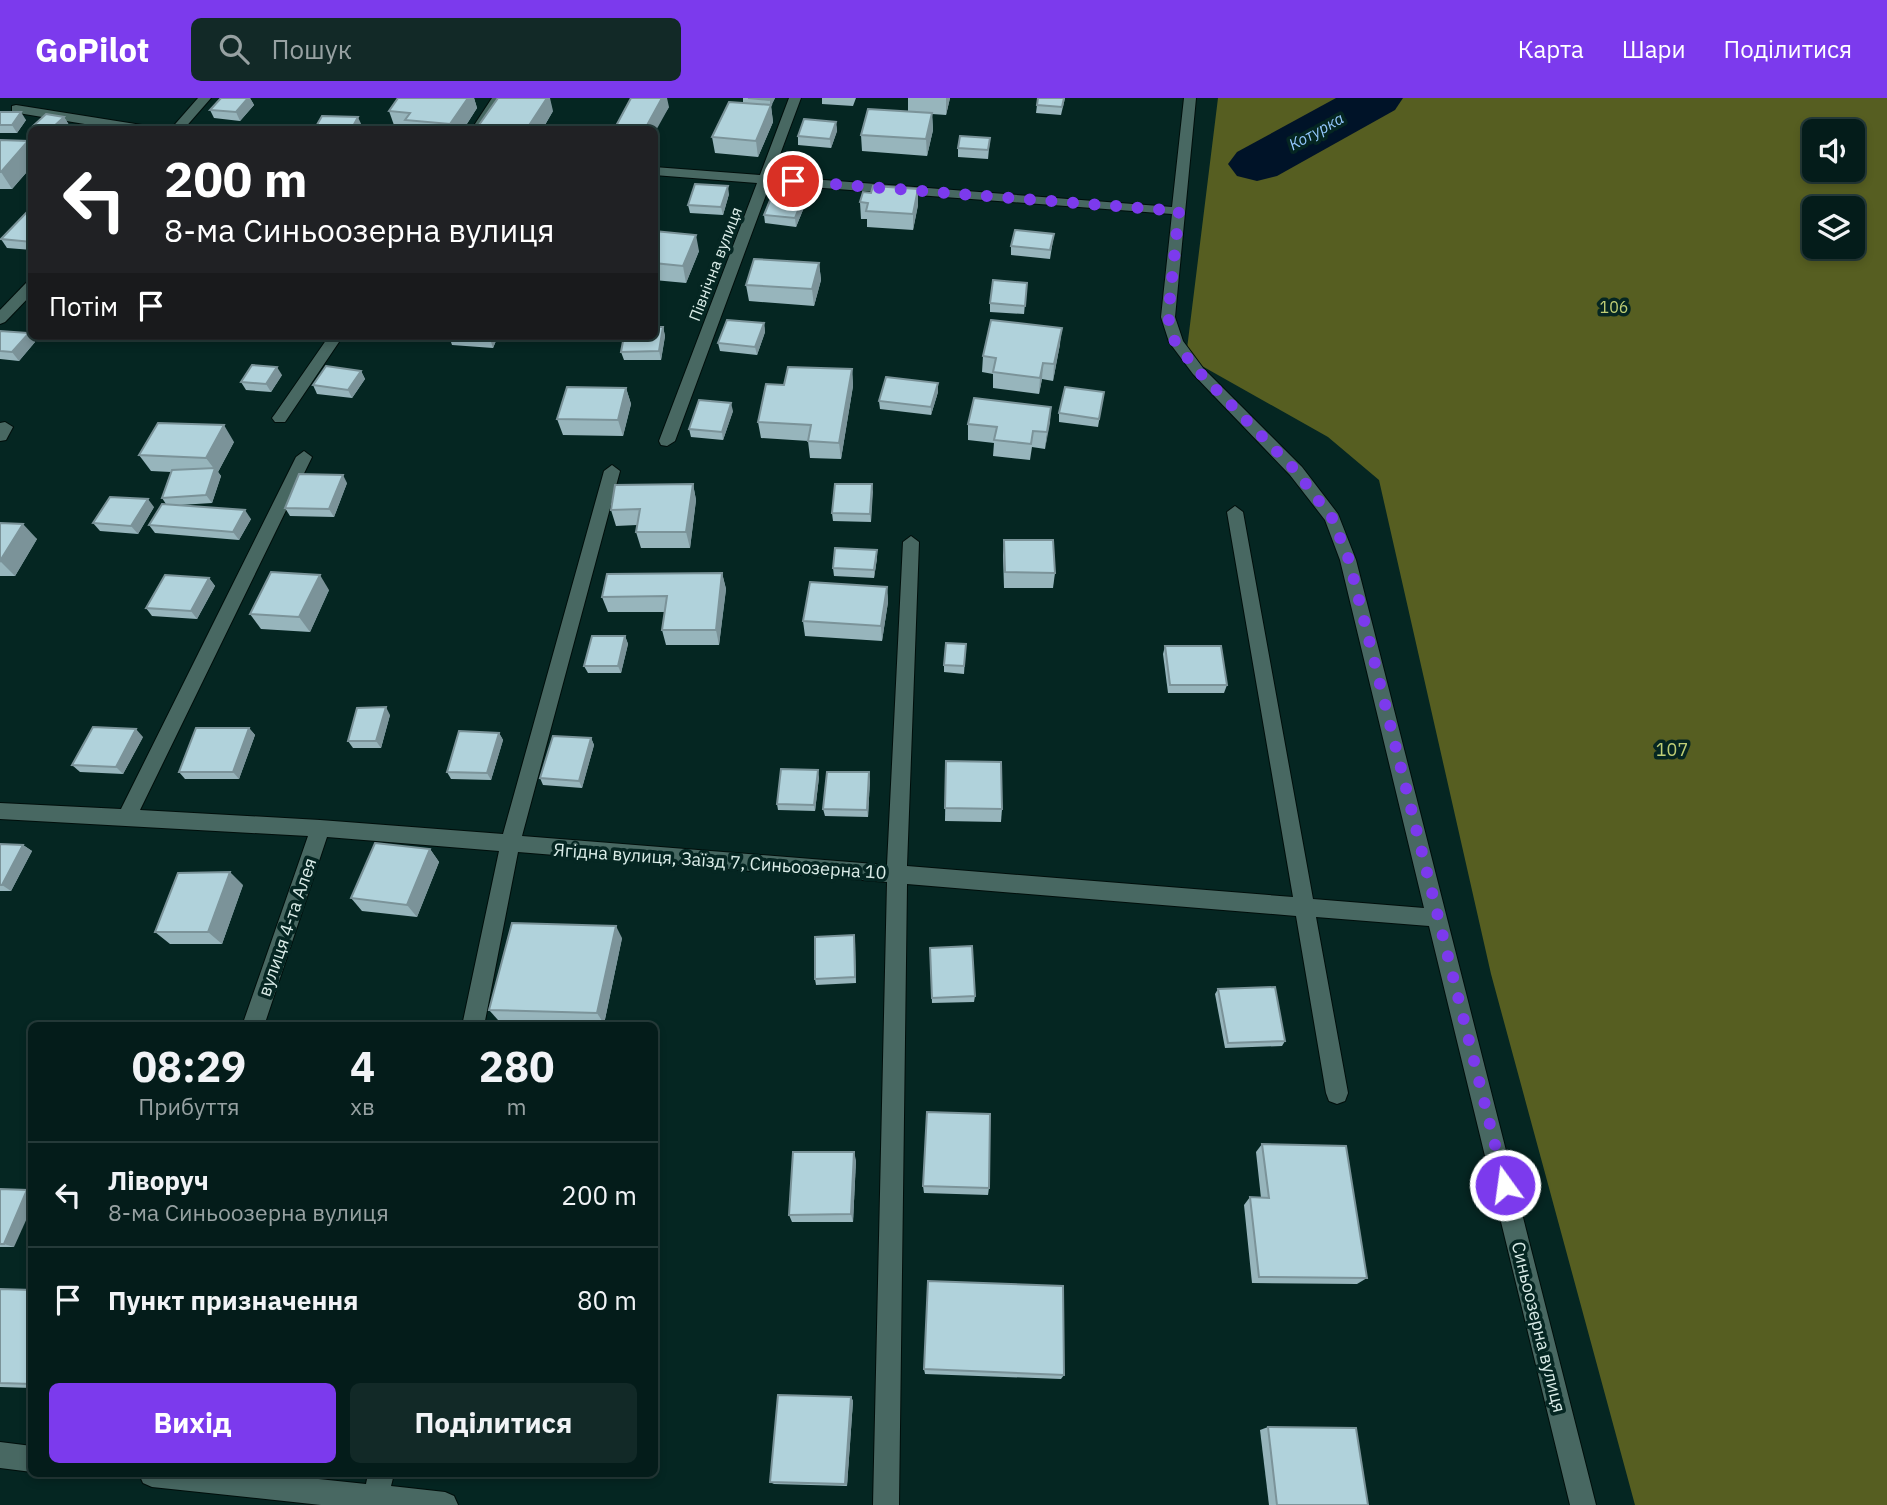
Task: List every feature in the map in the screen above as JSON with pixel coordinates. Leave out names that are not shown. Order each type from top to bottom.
[{"type":"street","points":[[180,126],[205,98]]},
{"type":"street","points":[[480,126],[498,98]]},
{"type":"street","name":"Північна вулиця","points":[[667,441],[795,98]]},
{"type":"street","name":"Синьоозерна вулиця","points":[[1190,98],[1168,317],[1175,342],[1198,371],[1296,471],[1332,518],[1349,560],[1440,918],[1583,1505]]},
{"type":"street","points":[[16,109],[123,126]]},
{"type":"street","points":[[658,171],[1179,211]]},
{"type":"street","points":[[0,319],[28,289]]},
{"type":"street","points":[[280,418],[333,340]]},
{"type":"street","points":[[127,817],[304,457]]},
{"type":"street","points":[[474,1022],[510,845],[612,471]]},
{"type":"street","points":[[1235,512],[1337,1093]]},
{"type":"street","points":[[886,1505],[897,875],[911,542]]},
{"type":"street","name":"Ягідна вулиця, Заїзд 7, Синьоозерна 10","points":[[0,811],[320,828],[1440,918]]},
{"type":"street","name":"вулиця 4-та Алея","points":[[254,1022],[320,828]]},
{"type":"street","points":[[0,1455],[28,1458]]},
{"type":"street","points":[[190,1477],[377,1492],[444,1505]]},
{"type":"green space","points":[[1218,98],[1887,98],[1887,1505],[1635,1505],[1491,974],[1379,480],[1328,437],[1186,357]]},
{"type":"building","points":[[221,98],[248,98],[236,112],[210,110]]},
{"type":"building","points":[[398,98],[468,98],[450,124],[405,120],[410,113],[389,111]]},
{"type":"building","points":[[498,98],[547,98],[529,126],[479,125]]},
{"type":"building","points":[[631,98],[662,98],[647,126],[616,126]]},
{"type":"building","points":[[1038,98],[1064,98],[1062,107],[1037,105]]},
{"type":"building","points":[[729,102],[771,105],[756,141],[712,137]]},
{"type":"building","points":[[868,109],[932,113],[926,139],[861,135]]},
{"type":"building","points":[[0,112],[21,112],[12,125],[0,125]]},
{"type":"building","points":[[46,114],[64,117],[54,126],[33,126]]},
{"type":"building","points":[[322,116],[358,117],[353,126],[316,126]]},
{"type":"building","points":[[804,119],[836,122],[830,139],[798,136]]},
{"type":"building","points":[[960,136],[990,138],[988,150],[958,148]]},
{"type":"building","points":[[0,140],[28,141],[1,172],[0,172]]},
{"type":"building","points":[[695,184],[728,186],[721,207],[688,205]]},
{"type":"building","points":[[873,186],[918,189],[913,214],[866,211],[868,203],[860,202],[863,192],[871,193]]},
{"type":"building","points":[[773,193],[804,196],[795,218],[764,215]]},
{"type":"building","points":[[27,212],[28,212],[28,242],[1,239]]},
{"type":"building","points":[[1015,230],[1054,234],[1050,250],[1011,246]]},
{"type":"building","points":[[658,231],[696,235],[683,266],[658,263]]},
{"type":"building","points":[[754,259],[819,263],[812,289],[746,285]]},
{"type":"building","points":[[993,280],[1027,283],[1025,306],[990,303]]},
{"type":"building","points":[[727,320],[764,323],[755,347],[718,343]]},
{"type":"building","points":[[991,320],[1062,328],[1054,364],[1043,363],[1040,378],[993,372],[996,358],[983,356]]},
{"type":"building","points":[[658,327],[663,327],[659,351],[621,352],[623,340],[658,340]]},
{"type":"building","points":[[0,331],[28,333],[12,352],[0,351]]},
{"type":"building","points":[[252,365],[277,367],[266,384],[241,382]]},
{"type":"building","points":[[326,366],[361,371],[348,390],[313,385]]},
{"type":"building","points":[[788,367],[852,369],[839,443],[808,441],[811,425],[758,422],[766,384],[784,385]]},
{"type":"building","points":[[886,377],[938,383],[931,407],[879,401]]},
{"type":"building","points":[[567,387],[626,388],[618,420],[557,419]]},
{"type":"building","points":[[1065,387],[1104,392],[1099,419],[1059,413]]},
{"type":"building","points":[[974,398],[1051,407],[1047,432],[1033,431],[1031,444],[994,440],[997,427],[968,424]]},
{"type":"building","points":[[699,400],[731,403],[722,432],[689,429]]},
{"type":"building","points":[[158,423],[224,425],[206,458],[139,455]]},
{"type":"building","points":[[215,468],[206,495],[162,498],[172,470]]},
{"type":"building","points":[[299,474],[343,475],[329,509],[285,508]]},
{"type":"building","points":[[693,484],[686,532],[636,532],[640,509],[611,510],[615,485]]},
{"type":"building","points":[[835,484],[872,484],[870,514],[832,513]]},
{"type":"building","points":[[110,497],[148,499],[131,526],[93,523]]},
{"type":"building","points":[[162,504],[245,510],[233,532],[149,525]]},
{"type":"building","points":[[0,523],[23,524],[0,561]]},
{"type":"building","points":[[1004,540],[1053,540],[1055,573],[1005,572]]},
{"type":"building","points":[[835,548],[877,550],[874,570],[833,568]]},
{"type":"building","points":[[271,572],[320,575],[299,617],[250,614]]},
{"type":"building","points":[[722,573],[716,630],[662,630],[667,596],[602,597],[607,574]]},
{"type":"building","points":[[165,575],[209,578],[191,611],[146,608]]},
{"type":"building","points":[[810,582],[887,587],[881,626],[803,621]]},
{"type":"building","points":[[592,636],[625,636],[618,666],[584,666]]},
{"type":"building","points":[[946,643],[966,644],[964,666],[944,665]]},
{"type":"building","points":[[1165,646],[1221,646],[1227,685],[1170,685]]},
{"type":"building","points":[[386,707],[376,741],[348,741],[357,708]]},
{"type":"building","points":[[93,727],[136,729],[116,767],[72,765]]},
{"type":"building","points":[[196,728],[249,728],[233,772],[179,772]]},
{"type":"building","points":[[459,731],[499,733],[487,773],[447,772]]},
{"type":"building","points":[[553,736],[591,738],[579,781],[540,778]]},
{"type":"building","points":[[946,761],[1001,762],[1002,809],[945,808]]},
{"type":"building","points":[[781,769],[818,770],[814,805],[777,804]]},
{"type":"building","points":[[827,772],[869,772],[867,810],[823,809]]},
{"type":"building","points":[[375,843],[430,849],[407,905],[351,898]]},
{"type":"building","points":[[0,844],[23,845],[2,885],[0,885]]},
{"type":"building","points":[[230,872],[208,932],[155,932],[178,873]]},
{"type":"building","points":[[512,923],[616,926],[597,1013],[489,1010]]},
{"type":"building","points":[[854,935],[855,977],[815,979],[815,937]]},
{"type":"building","points":[[972,946],[975,996],[932,998],[930,948]]},
{"type":"building","points":[[1275,987],[1285,1041],[1228,1043],[1218,989]]},
{"type":"building","points":[[927,1112],[990,1114],[989,1188],[923,1186]]},
{"type":"building","points":[[1262,1144],[1346,1146],[1367,1278],[1259,1277],[1250,1197],[1269,1198]]},
{"type":"building","points":[[793,1152],[854,1152],[851,1214],[789,1215]]},
{"type":"building","points":[[0,1189],[27,1190],[4,1244],[0,1244]]},
{"type":"building","points":[[928,1281],[1063,1286],[1064,1375],[924,1369]]},
{"type":"building","points":[[0,1289],[28,1290],[28,1384],[0,1383]]},
{"type":"building","points":[[778,1395],[851,1397],[845,1484],[770,1482]]},
{"type":"building","points":[[1268,1427],[1356,1428],[1368,1505],[1277,1505]]},
{"type":"waterway","name":"Котурка","points":[[1257,164],[1376,98]]},
{"type":"route","points":[[793,181],[1179,211],[1168,317],[1175,342],[1198,371],[1296,471],[1332,518],[1349,560],[1505,1185]]},
{"type":"park label","name":"106","points":[[1614,307]]},
{"type":"park label","name":"107","points":[[1672,749]]}]
